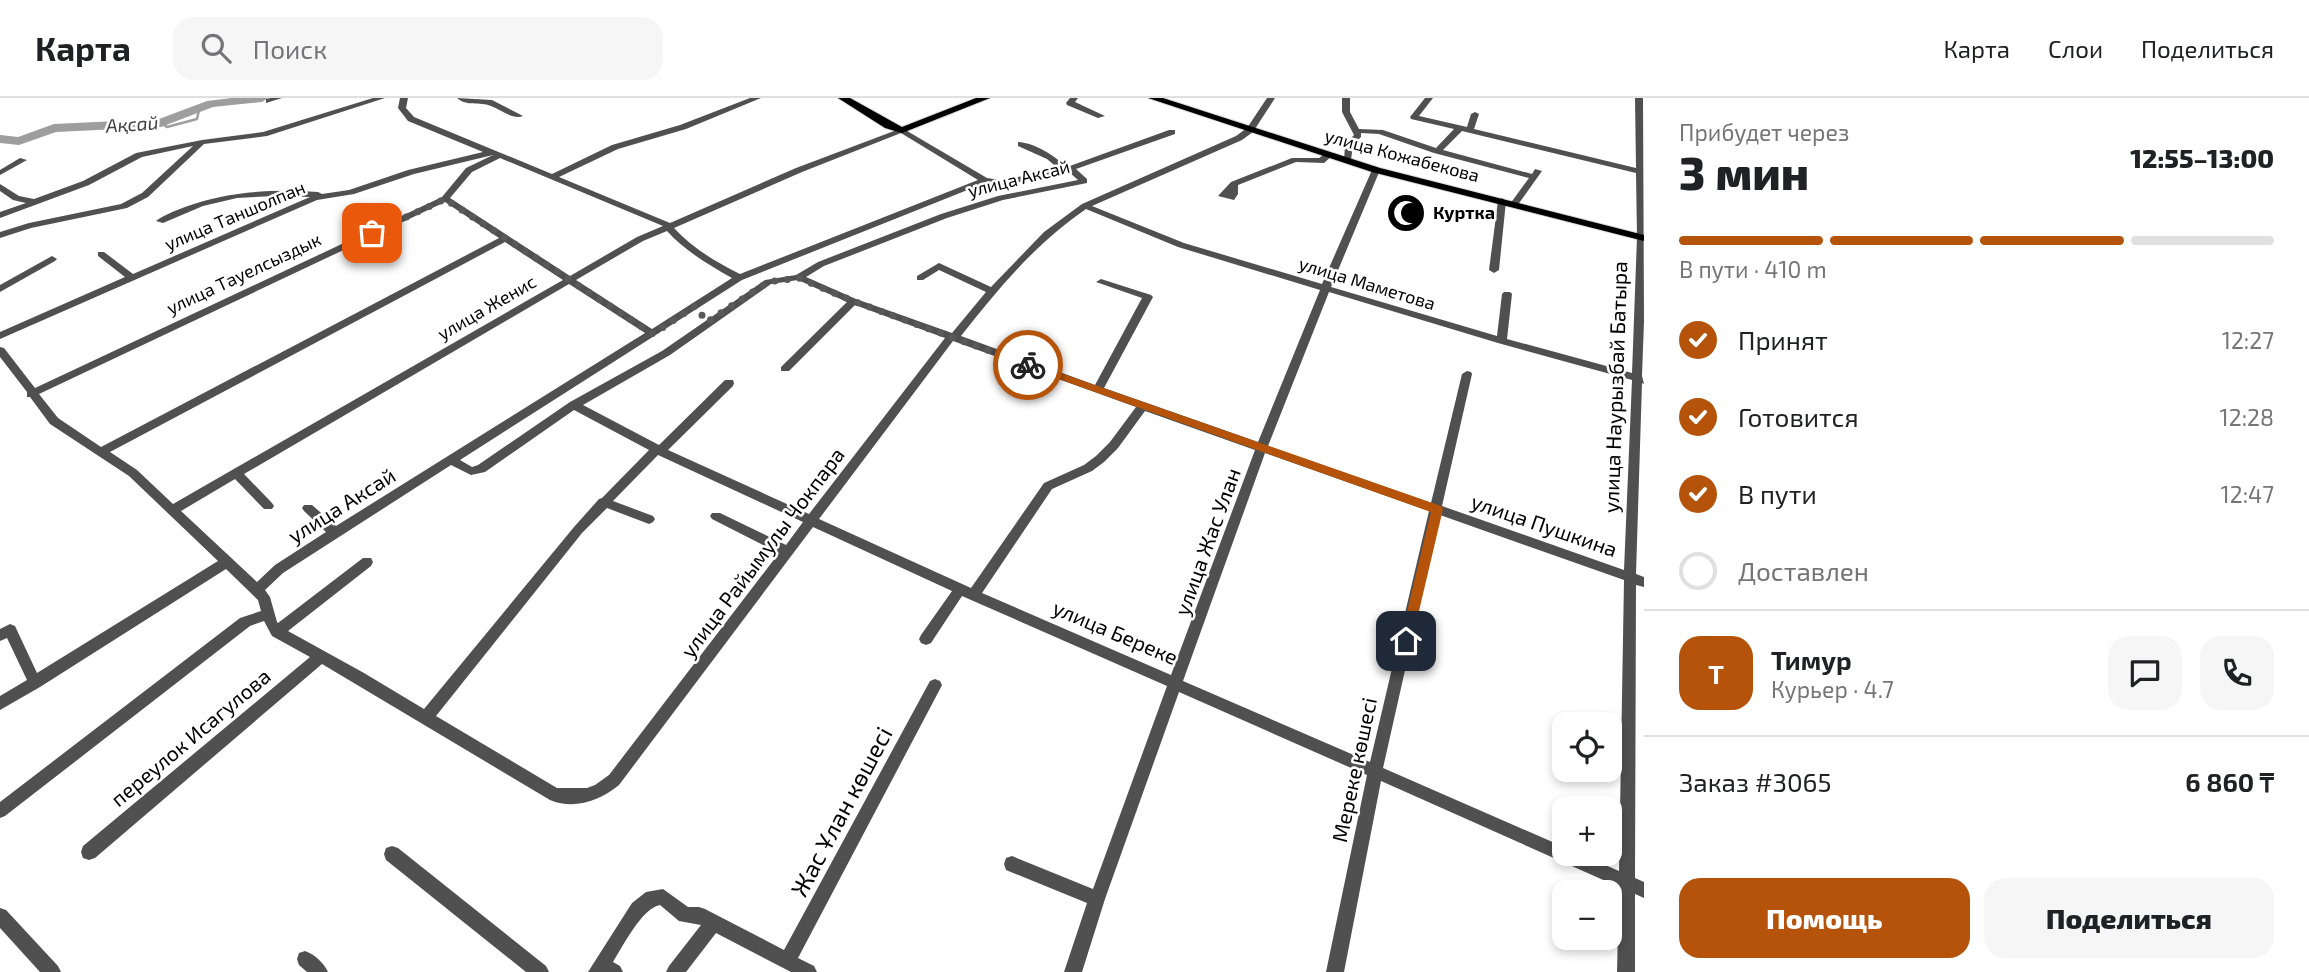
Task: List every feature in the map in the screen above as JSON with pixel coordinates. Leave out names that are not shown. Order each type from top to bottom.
[{"type":"main road","points":[[843,98],[889,126],[902,130]]},
{"type":"main road","name":"улица Женис","points":[[902,130],[985,98]]},
{"type":"main road","name":"улица Кожабекова","points":[[1153,98],[1376,170],[1643,237]]},
{"type":"street","points":[[268,101],[278,98]]},
{"type":"street","points":[[351,98],[361,103]]},
{"type":"street","points":[[0,215],[86,183],[139,155],[202,142],[264,134],[381,98]]},
{"type":"street","points":[[404,98],[402,108],[411,119],[670,227],[678,238],[708,261],[739,278]]},
{"type":"street","points":[[461,98],[465,101],[489,102],[519,116]]},
{"type":"street","points":[[553,177],[615,147],[671,131],[757,98]]},
{"type":"street","points":[[1074,98],[1070,103],[1101,116]]},
{"type":"street","name":"улица Райымулы Чокпара","points":[[426,717],[555,795],[574,799],[588,797],[604,790],[952,337],[1027,249],[1085,206],[1239,138],[1250,130],[1271,98]]},
{"type":"street","points":[[1346,98],[1348,118],[1358,131],[1380,132],[1437,151],[1536,174],[1514,204]]},
{"type":"street","points":[[1429,98],[1414,117],[1642,172]]},
{"type":"street","name":"улица Наурызбай Батыра","points":[[1626,972],[1630,576],[1641,379],[1643,160],[1639,98]]},
{"type":"street","points":[[1470,131],[1475,114]]},
{"type":"street","points":[[1437,151],[1459,129]]},
{"type":"street","points":[[902,130],[985,180]]},
{"type":"street","name":"улица Женис","points":[[172,510],[640,239],[799,170],[902,130]]},
{"type":"street","points":[[1347,160],[1348,148],[1358,131]]},
{"type":"street","points":[[1021,144],[1050,157],[1069,170],[1171,132]]},
{"type":"street","points":[[0,234],[124,206],[145,195],[202,142]]},
{"type":"street","name":"улица Таншолпан","points":[[0,336],[325,195],[351,192],[411,172],[496,153]]},
{"type":"street","name":"улица Тауелсыздык","points":[[31,394],[445,199],[469,170],[496,153]]},
{"type":"street","points":[[1234,184],[1295,160],[1321,161],[1329,155]]},
{"type":"street","points":[[0,173],[23,160]]},
{"type":"street","name":"улица Аксай","points":[[257,590],[279,569],[451,460],[653,334],[739,278],[985,180],[1000,183],[1069,170],[1084,181],[1001,198],[944,216],[821,264],[799,278],[768,282],[647,365],[574,405],[481,469],[471,471],[451,460]]},
{"type":"street","name":"улица Жас Улан","points":[[1073,972],[1097,899],[1263,448],[1325,286],[1376,170]]},
{"type":"street","points":[[0,187],[16,198],[33,201]]},
{"type":"street","points":[[160,221],[195,205],[229,195],[325,195]]},
{"type":"street","points":[[445,199],[653,334]]},
{"type":"street","points":[[1494,270],[1502,201]]},
{"type":"street","name":"улица Маметова","points":[[1085,206],[1181,245],[1502,341],[1641,379]]},
{"type":"street","points":[[101,452],[506,238]]},
{"type":"street","points":[[101,254],[132,278]]},
{"type":"street","points":[[0,289],[52,259]]},
{"type":"street","points":[[920,278],[939,266],[992,291]]},
{"type":"street","name":"улица Пушкина","points":[[799,278],[853,301],[1098,390],[1644,582]]},
{"type":"street","points":[[1098,390],[1149,297],[1101,282]]},
{"type":"street","points":[[1502,341],[1507,294]]},
{"type":"street","points":[[785,369],[853,301]]},
{"type":"street","points":[[695,306],[707,322]]},
{"type":"street","points":[[0,350],[54,421],[133,473],[264,597],[276,632],[426,717],[538,577],[603,502],[729,383]]},
{"type":"street","name":"Мереке көшесі","points":[[1335,972],[1375,772],[1437,509],[1459,399],[1467,374]]},
{"type":"street","name":"улица Береке","points":[[574,405],[658,450],[966,592],[1176,682],[1644,890]]},
{"type":"street","points":[[926,639],[1048,486],[1059,478],[1090,467],[1101,459],[1143,406]]},
{"type":"street","points":[[236,473],[268,506]]},
{"type":"street","points":[[603,502],[649,519]]},
{"type":"street","points":[[308,508],[335,533]]},
{"type":"street","points":[[716,516],[788,552]]},
{"type":"street","points":[[276,632],[367,562]]},
{"type":"street","points":[[0,704],[226,563]]},
{"type":"street","points":[[0,811],[246,622],[268,614]]},
{"type":"street","points":[[0,635],[10,630],[35,682]]},
{"type":"street","name":"переулок Исагулова","points":[[89,852],[320,657]]},
{"type":"street","name":"Жас Ұлан көшесі","points":[[788,960],[935,685]]},
{"type":"street","points":[[392,854],[540,972]]},
{"type":"street","points":[[1012,864],[1097,899]]},
{"type":"street","points":[[605,970],[638,909],[652,898],[663,897],[685,915],[699,915],[808,972]]},
{"type":"street","points":[[0,916],[52,972]]},
{"type":"street","points":[[674,972],[714,922]]},
{"type":"street","points":[[305,959],[319,972]]},
{"type":"building","name":"Куртка","points":[[1400,204],[1418,209],[1411,227],[1393,222]]},
{"type":"waterway","name":"Ақсай","points":[[0,139],[19,141],[54,128],[161,123],[211,104],[262,98]]},
{"type":"waterway","points":[[161,123],[167,127],[197,119],[199,110]]},
{"type":"way so far","points":[[372,233],[445,199],[653,334],[695,306],[707,322],[768,282],[799,278],[853,301],[1028,365]]},
{"type":"place","name":"Куртка","points":[[1406,213]]},
{"type":"route","points":[[1028,365],[1437,509],[1406,641]]}]
